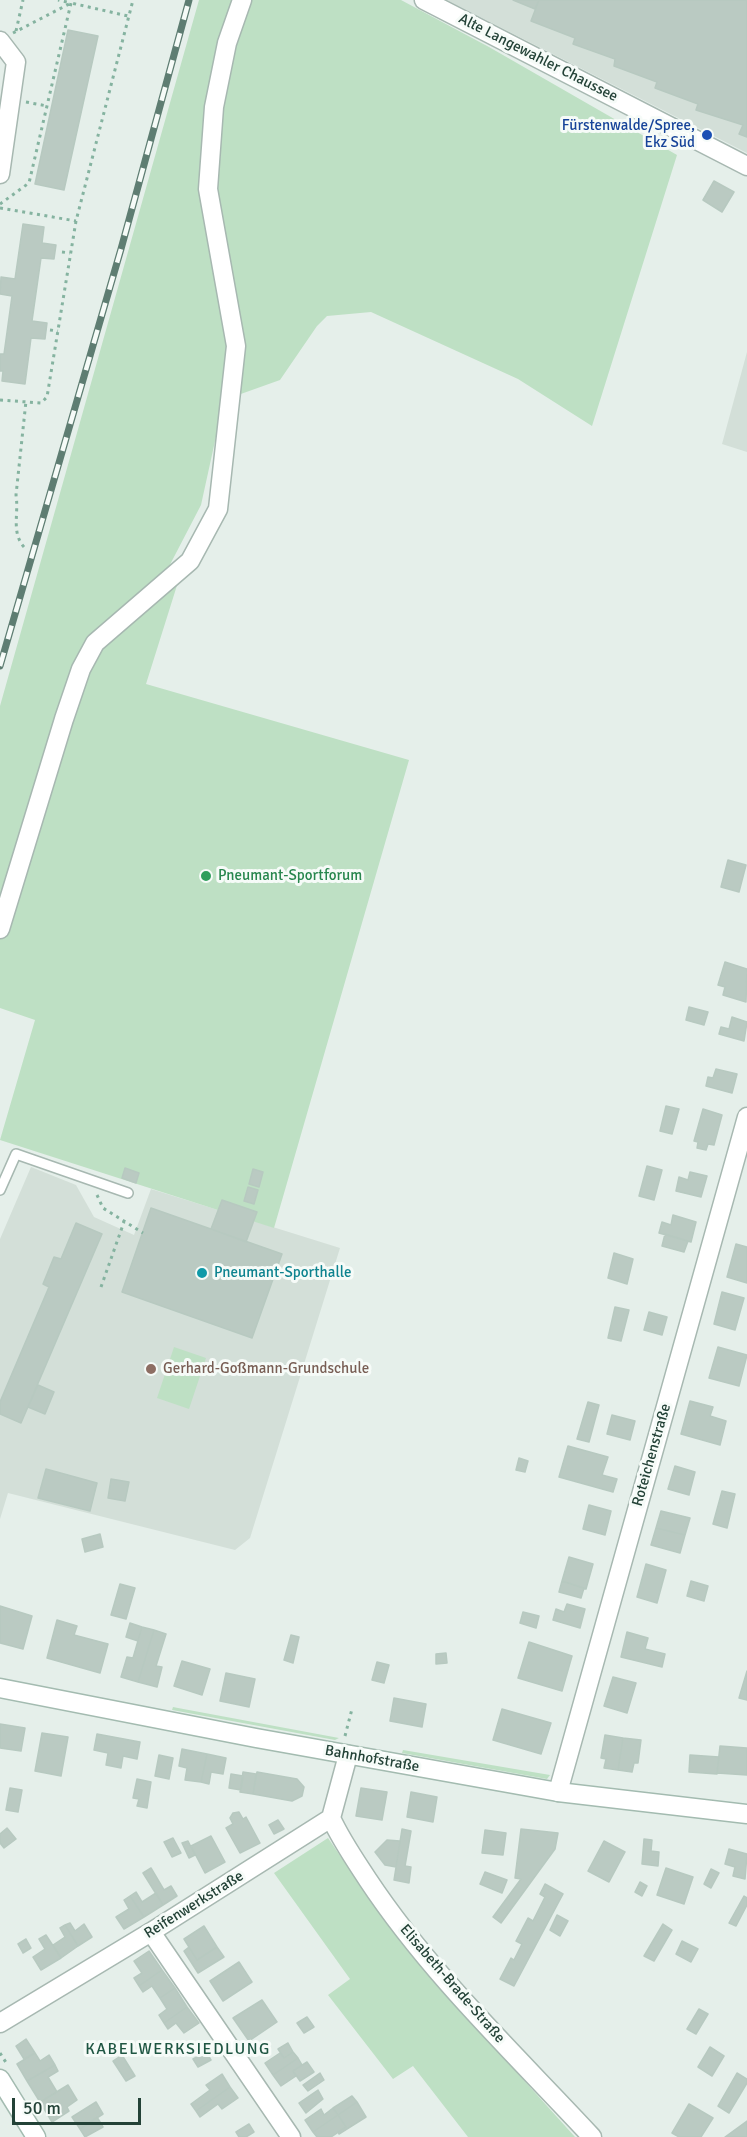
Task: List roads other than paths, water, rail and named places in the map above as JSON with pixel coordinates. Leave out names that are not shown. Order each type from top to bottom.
[{"type":"street","points":[[0,929],[81,669],[95,644],[190,561],[218,509],[236,346],[208,189],[214,107],[227,43],[242,0]]},
{"type":"street","name":"Alte Langewahler Chaussee","points":[[432,2],[747,166]]},
{"type":"street","points":[[0,174],[16,62],[4,38]]},
{"type":"street","name":"Roteichenstraße","points":[[558,1792],[747,1117]]},
{"type":"street","name":"Bahnhofstraße","points":[[0,1688],[348,1755],[558,1792],[747,1814]]},
{"type":"street","points":[[331,1818],[348,1755]]},
{"type":"street","name":"Reifenwerkstraße","points":[[0,2023],[152,1932],[331,1818]]},
{"type":"street","name":"Elisabeth-Brade-Straße","points":[[331,1818],[338,1835],[388,1910],[443,1978],[592,2137]]},
{"type":"street","points":[[152,1932],[291,2137]]},
{"type":"street","points":[[0,2079],[36,2137]]},
{"type":"lane","points":[[0,1190],[16,1154],[128,1192]]},
{"type":"railway","points":[[0,666],[121,249],[189,0]]},
{"type":"place","name":"Fürstenwalde/Spree, Ekz Süd","points":[[707,135]]},
{"type":"place","name":"Pneumant-Sportforum","points":[[206,876]]},
{"type":"place","name":"Pneumant-Sporthalle","points":[[202,1273]]},
{"type":"place","name":"Gerhard-Goßmann-Grundschule","points":[[151,1369]]},
{"type":"district","name":"KABELWERKSIEDLUNG","points":[[178,2050]]}]
